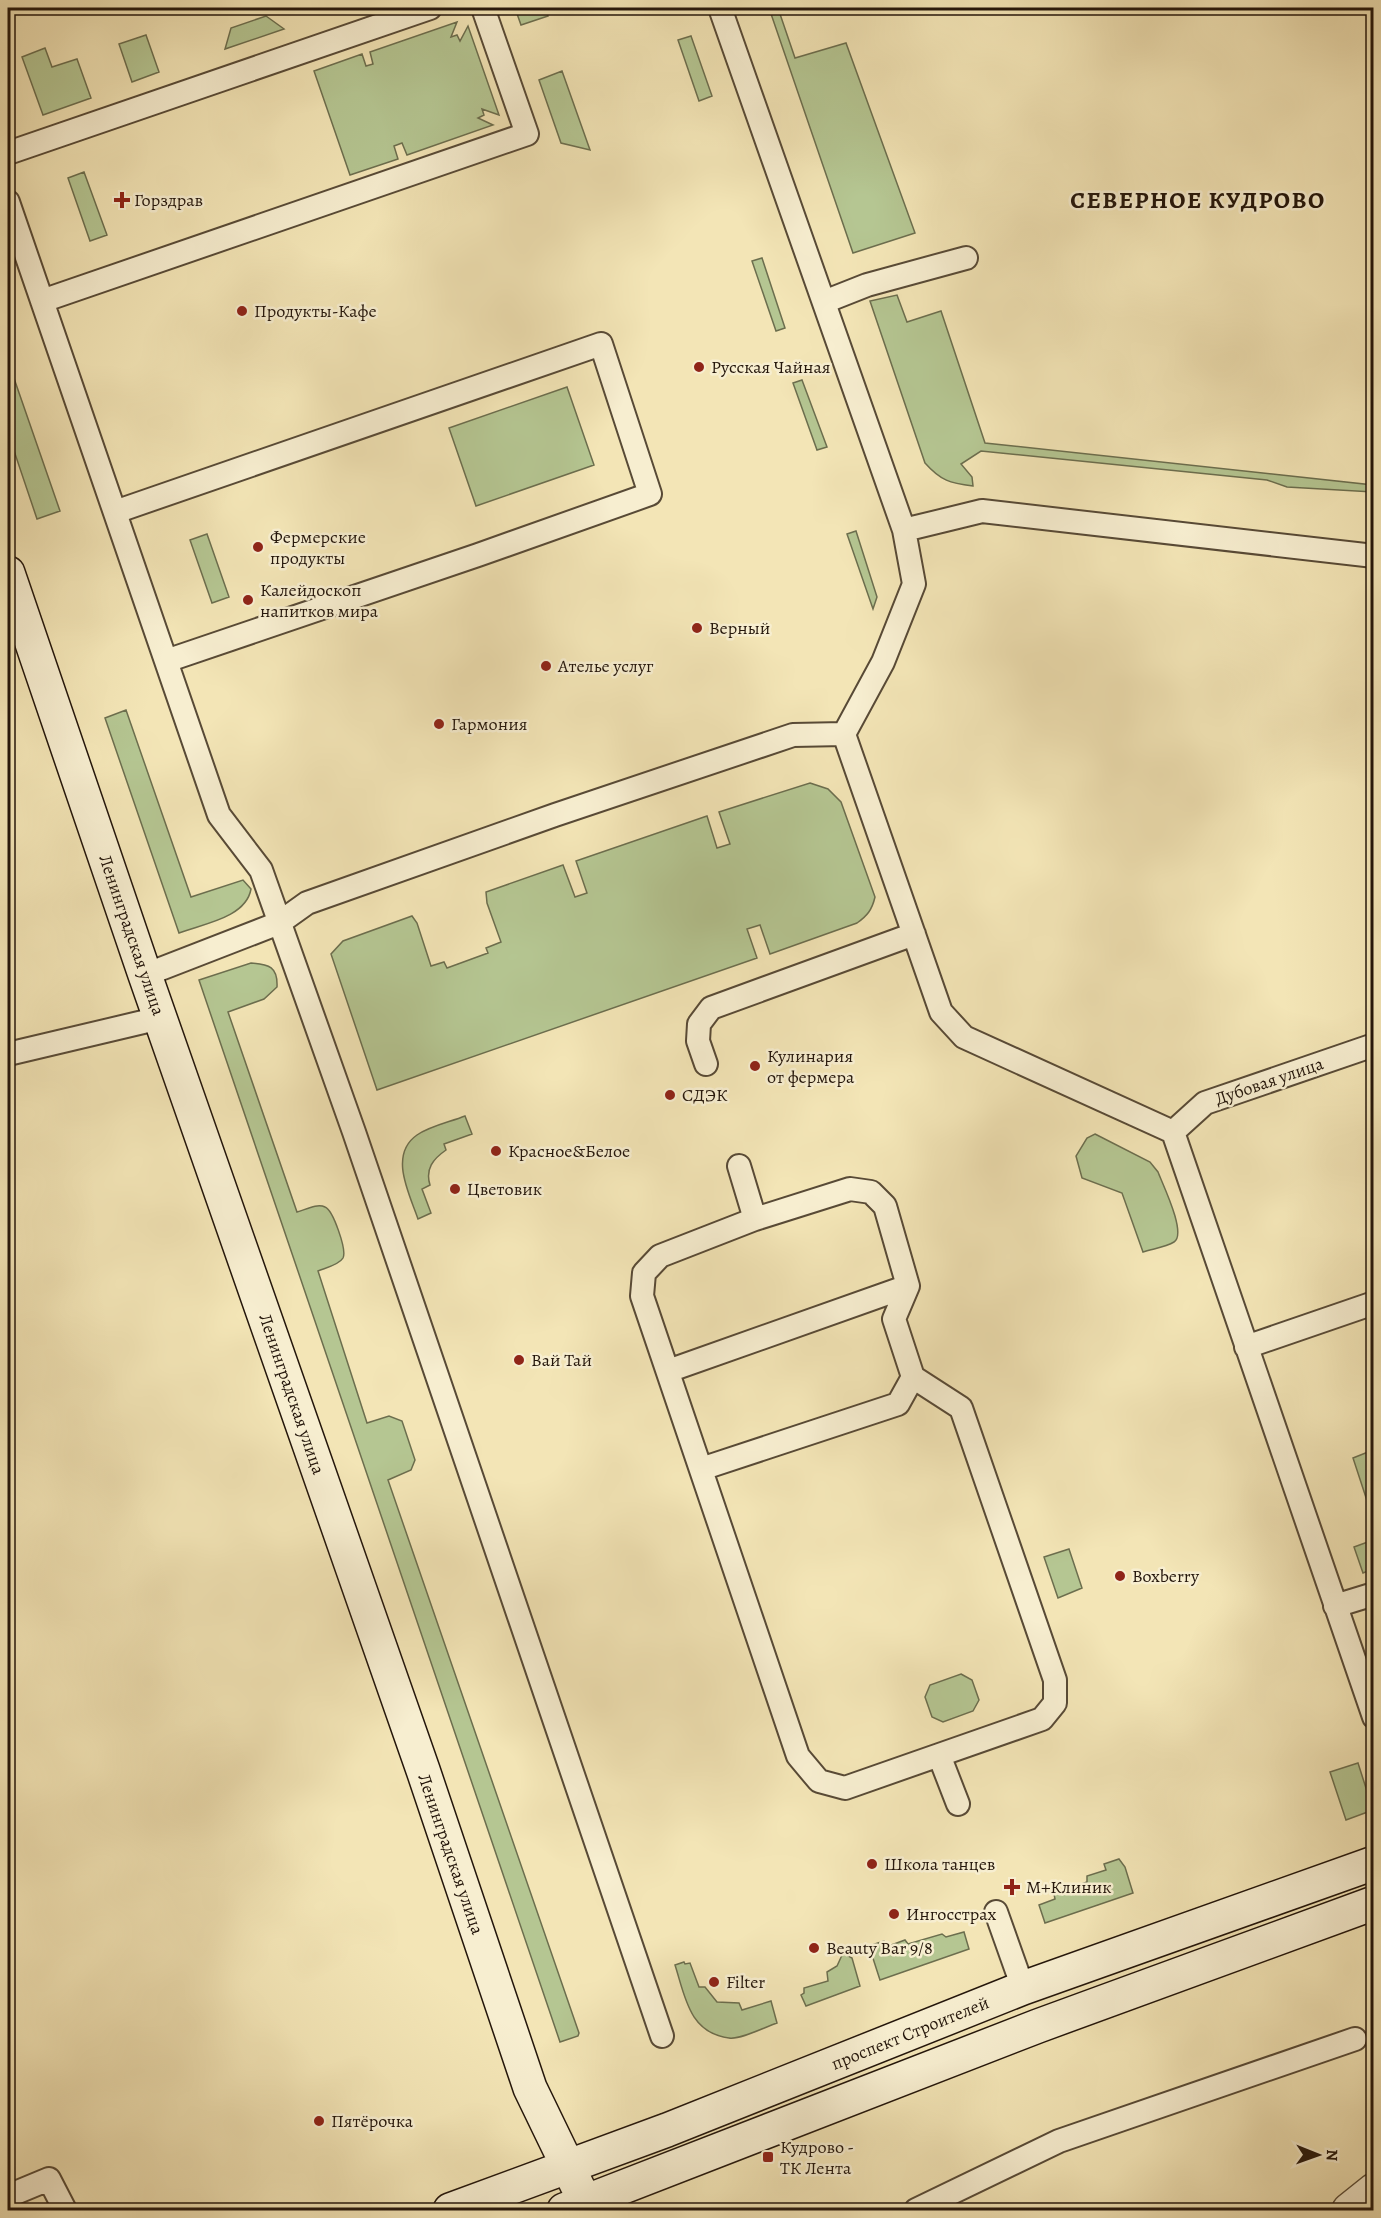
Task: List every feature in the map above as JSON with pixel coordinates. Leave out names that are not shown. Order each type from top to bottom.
[{"type":"street","name":"Ленинградская улица","points":[[8,573],[145,975],[423,1770],[530,2088],[569,2168],[579,2208]]},
{"type":"street","name":"проспект Строителей","points":[[450,2211],[569,2168],[1023,1988],[1374,1863]]},
{"type":"street","points":[[579,2208],[1038,2026],[1374,1903]]},
{"type":"street","points":[[1349,2211],[1374,2190]]},
{"type":"lane","points":[[8,153],[430,8]]},
{"type":"lane","points":[[42,301],[527,134],[483,8]]},
{"type":"lane","points":[[720,8],[904,531],[914,584],[883,662],[844,734],[941,1012],[964,1037],[1173,1132],[1374,1717]]},
{"type":"lane","points":[[8,202],[219,815],[261,870],[354,1132],[662,2036]]},
{"type":"lane","points":[[825,302],[867,285],[966,258]]},
{"type":"lane","points":[[115,512],[601,344],[650,494],[478,555],[166,660]]},
{"type":"lane","points":[[904,531],[982,511],[1374,556]]},
{"type":"lane","points":[[145,975],[279,923],[307,903],[555,815],[793,735],[844,734]]},
{"type":"lane","points":[[706,1064],[698,1041],[699,1024],[711,1008],[914,934]]},
{"type":"lane","points":[[8,1054],[160,1018]]},
{"type":"lane","name":"Дубовая улица","points":[[1173,1132],[1205,1103],[1374,1045]]},
{"type":"lane","points":[[739,1166],[755,1219]]},
{"type":"lane","points":[[850,1189],[871,1192],[885,1206],[908,1286],[894,1318],[913,1377],[961,1408],[1055,1680],[1055,1703],[1042,1719],[845,1788],[819,1782],[798,1756],[642,1296],[644,1273],[660,1256],[755,1219],[850,1189]]},
{"type":"lane","points":[[668,1371],[908,1286]]},
{"type":"lane","points":[[1246,1347],[1374,1303]]},
{"type":"lane","points":[[701,1469],[898,1404],[913,1377]]},
{"type":"lane","points":[[1335,1606],[1374,1594]]},
{"type":"lane","points":[[939,1755],[958,1804]]},
{"type":"lane","points":[[996,1912],[1023,1988]]},
{"type":"lane","points":[[916,2211],[1059,2141],[1355,2039]]},
{"type":"lane","points":[[8,2196],[49,2179],[65,2211]]},
{"type":"green space","points":[[515,8],[545,8],[548,16],[521,25]]},
{"type":"green space","points":[[769,8],[798,8],[780,14],[795,58],[846,43],[915,233],[853,253]]},
{"type":"green space","points":[[266,16],[284,29],[225,49],[231,28]]},
{"type":"green space","points":[[457,22],[451,37],[457,35],[460,41],[468,26],[499,115],[482,109],[484,115],[478,118],[493,125],[407,155],[402,143],[394,146],[398,159],[350,175],[314,71],[362,54],[366,66],[373,64],[370,52]]},
{"type":"green space","points":[[146,35],[159,72],[132,82],[119,44]]},
{"type":"green space","points":[[691,36],[712,96],[699,101],[678,40]]},
{"type":"green space","points":[[45,48],[52,67],[77,59],[91,98],[43,115],[22,57]]},
{"type":"green space","points":[[562,71],[590,150],[561,143],[539,80]]},
{"type":"green space","points":[[84,172],[107,235],[90,241],[68,178]]},
{"type":"green space","points":[[762,258],[785,328],[776,331],[752,261]]},
{"type":"green space","points":[[897,295],[907,322],[941,311],[985,443],[1373,485],[1373,492],[1287,487],[1267,480],[981,451],[961,464],[972,477],[973,486],[946,480],[925,463],[870,301]]},
{"type":"green space","points":[[8,361],[60,511],[37,519],[8,433]]},
{"type":"green space","points":[[802,380],[827,447],[817,450],[793,383]]},
{"type":"green space","points":[[567,387],[594,465],[476,506],[449,428]]},
{"type":"green space","points":[[856,531],[877,597],[873,609],[847,534]]},
{"type":"green space","points":[[207,534],[229,597],[212,603],[190,540]]},
{"type":"green space","points":[[126,710],[191,897],[243,880],[251,889],[241,907],[211,923],[179,933],[105,718]]},
{"type":"green space","points":[[810,783],[828,789],[841,802],[875,897],[869,912],[857,923],[770,954],[760,925],[747,929],[757,958],[377,1090],[331,954],[343,941],[412,916],[417,923],[431,966],[444,962],[447,968],[488,953],[486,948],[501,942],[487,903],[486,892],[563,865],[575,897],[587,893],[576,861],[707,816],[717,848],[730,844],[719,812]]},
{"type":"green space","points":[[251,963],[263,964],[271,968],[276,975],[277,987],[264,999],[228,1012],[297,1212],[315,1206],[325,1207],[332,1215],[338,1231],[343,1247],[343,1258],[318,1271],[367,1423],[389,1416],[402,1421],[415,1460],[411,1470],[388,1480],[579,2033],[578,2036],[560,2042],[199,980]]},
{"type":"green space","points":[[465,1116],[472,1134],[444,1144],[446,1150],[437,1157],[429,1169],[430,1185],[422,1189],[431,1213],[418,1219],[402,1164],[408,1143],[422,1132]]},
{"type":"green space","points":[[1095,1134],[1150,1162],[1158,1172],[1176,1220],[1178,1230],[1174,1242],[1143,1252],[1122,1193],[1082,1178],[1076,1156],[1087,1138]]},
{"type":"green space","points":[[1374,1450],[1373,1519],[1353,1458]]},
{"type":"green space","points":[[1373,1540],[1373,1569],[1363,1573],[1354,1547]]},
{"type":"green space","points":[[1069,1549],[1082,1588],[1058,1598],[1044,1557]]},
{"type":"green space","points":[[961,1674],[972,1680],[979,1700],[973,1711],[943,1722],[932,1717],[925,1697],[930,1685]]},
{"type":"green space","points":[[1358,1763],[1373,1810],[1346,1820],[1330,1772]]},
{"type":"green space","points":[[1119,1859],[1125,1867],[1133,1893],[1045,1923],[1039,1905],[1055,1899],[1054,1894],[1087,1882],[1087,1876],[1106,1870],[1104,1864]]},
{"type":"green space","points":[[964,1932],[969,1949],[880,1980],[869,1946],[884,1941],[886,1947],[905,1940],[908,1944],[942,1934],[946,1937]]},
{"type":"green space","points":[[843,1953],[852,1958],[860,1986],[806,2006],[801,1995],[804,1993],[804,1988],[828,1981],[827,1972],[837,1966]]},
{"type":"green space","points":[[684,1962],[685,1964],[690,1963],[699,1987],[705,1987],[717,2002],[739,2003],[742,2010],[771,2001],[777,2023],[734,2038],[716,2035],[705,2029],[691,2011],[682,1989],[675,1965]]},
{"type":"place","name":"Горздрав","points":[[122,200]]},
{"type":"place","name":"Продукты-Кафе","points":[[242,311]]},
{"type":"place","name":"Русская Чайная","points":[[699,367]]},
{"type":"place","name":"Фермерские продукты","points":[[258,547]]},
{"type":"place","name":"Калейдоскоп напитков мира","points":[[248,600]]},
{"type":"place","name":"Верный","points":[[697,628]]},
{"type":"place","name":"Ателье услуг","points":[[546,666]]},
{"type":"place","name":"Гармония","points":[[439,724]]},
{"type":"place","name":"Кулинария от фермера","points":[[755,1066]]},
{"type":"place","name":"СДЭК","points":[[670,1095]]},
{"type":"place","name":"Красное&Белое","points":[[496,1151]]},
{"type":"place","name":"Цветовик","points":[[455,1189]]},
{"type":"place","name":"Вай Тай","points":[[519,1360]]},
{"type":"place","name":"Boxberry","points":[[1120,1576]]},
{"type":"place","name":"Школа танцев","points":[[872,1864]]},
{"type":"place","name":"М+Клиник","points":[[1012,1887]]},
{"type":"place","name":"Ингосстрах","points":[[894,1914]]},
{"type":"place","name":"Beauty Bar 9/8","points":[[814,1948]]},
{"type":"place","name":"Filter","points":[[714,1982]]},
{"type":"place","name":"Пятёрочка","points":[[319,2121]]},
{"type":"place","name":"Кудрово - ТК Лента","points":[[768,2157]]},
{"type":"district","name":"СЕВЕРНОЕ КУДРОВО","points":[[1198,200]]}]
